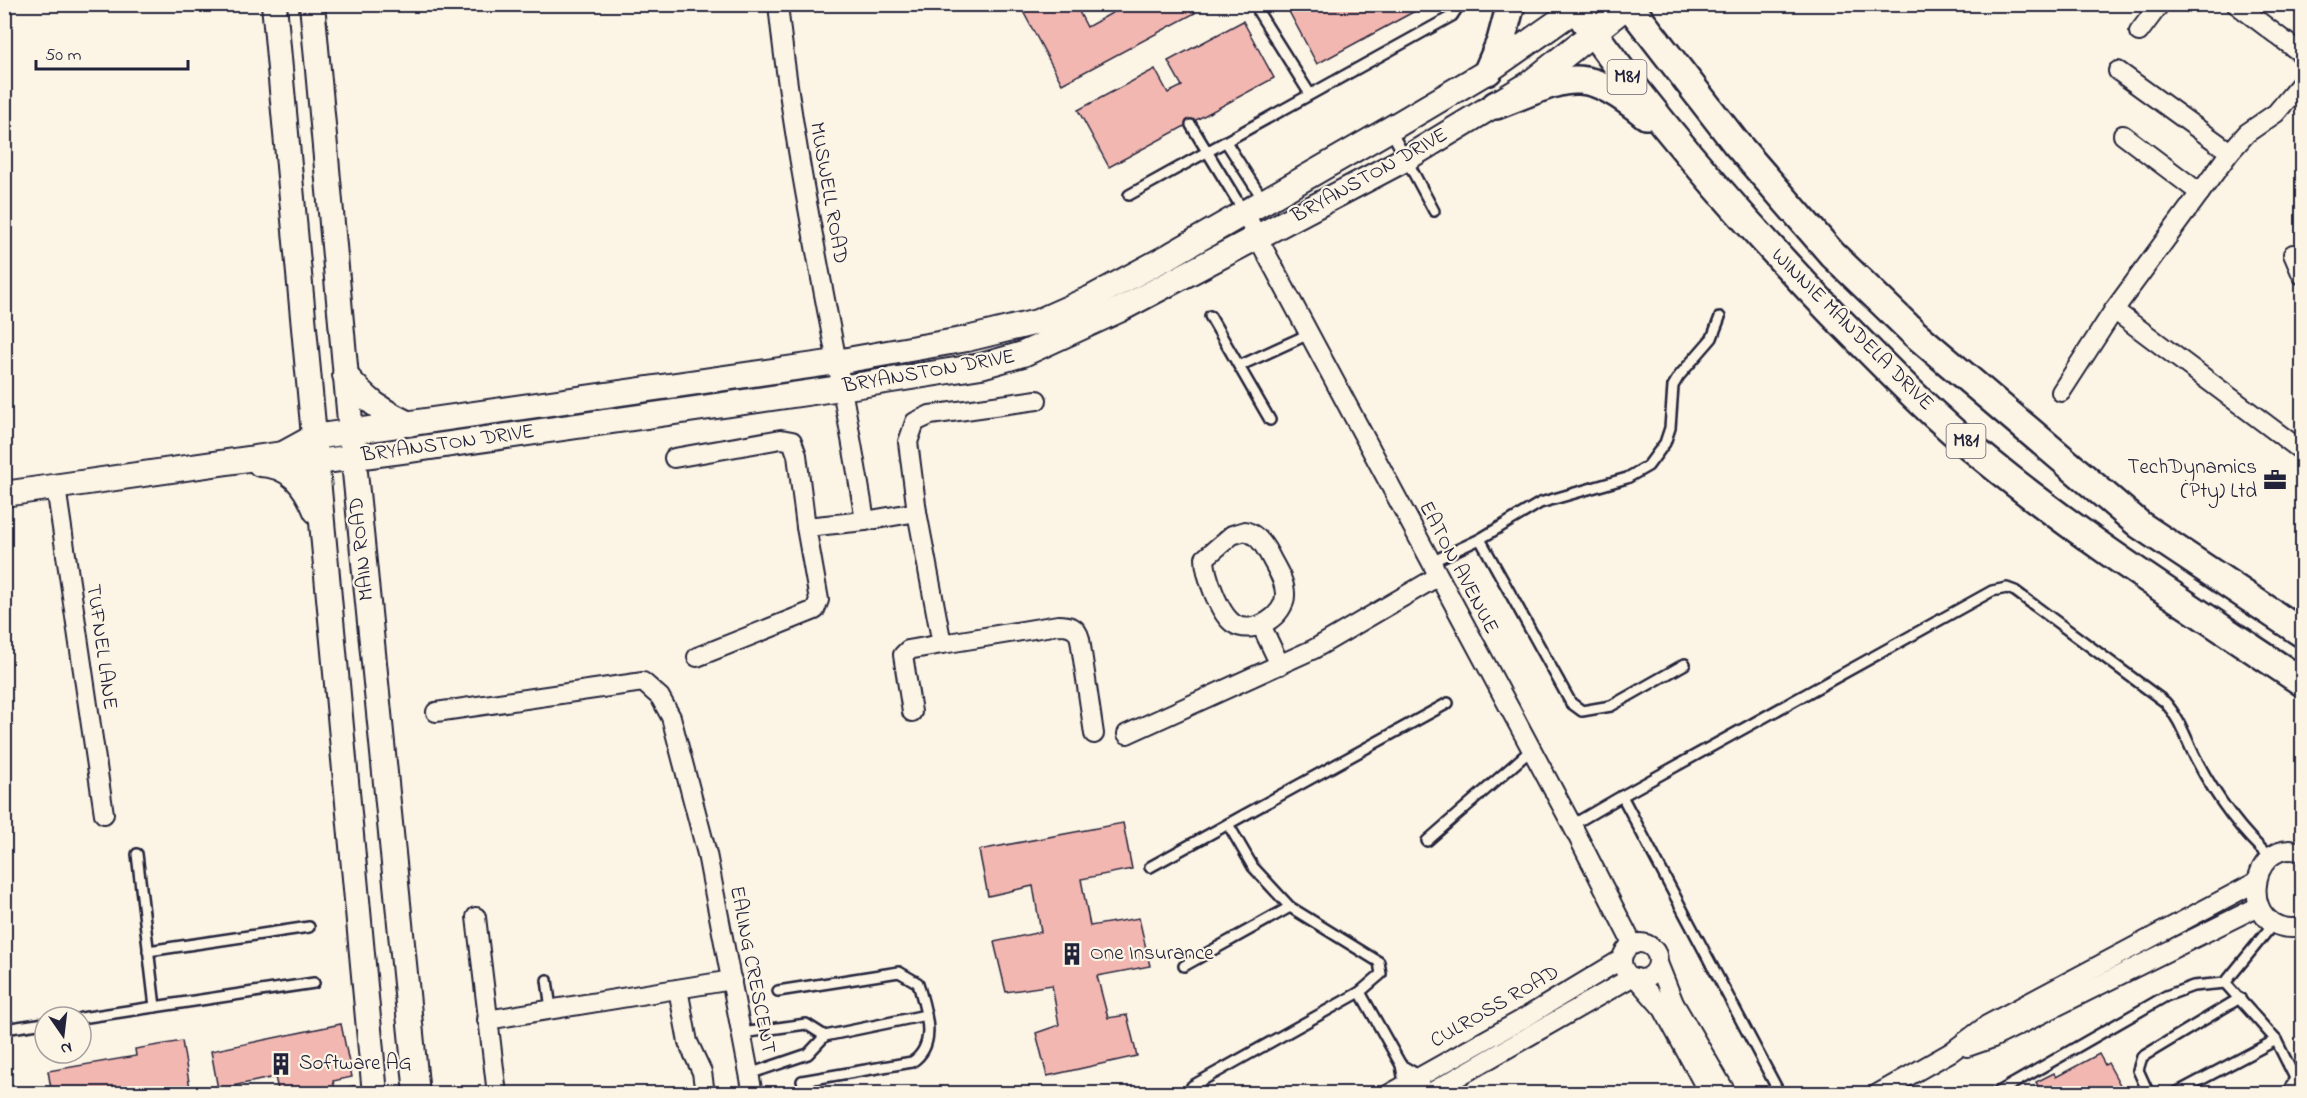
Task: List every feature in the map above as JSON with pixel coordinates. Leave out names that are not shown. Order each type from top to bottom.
[{"type":"main road","name":"MAIN ROAD","points":[[274,4],[375,1094]]},
{"type":"main road","name":"MAIN ROAD","points":[[312,4],[345,375],[417,1094]]},
{"type":"main road","points":[[1488,71],[1501,41],[1511,4]]},
{"type":"main road","name":"BRYANSTON DRIVE","points":[[283,454],[316,462],[842,388],[981,366],[1023,354],[1119,310],[1407,158],[1529,84],[1594,35],[1628,5]]},
{"type":"main road","name":"WINNIE MANDELA DRIVE","points":[[1628,5],[1710,112],[1817,237],[1914,333],[2140,525],[2302,633]]},
{"type":"main road","name":"BRYANSTON DRIVE","points":[[4,494],[283,454],[314,437],[836,362],[967,339],[1037,322],[1091,298],[1390,129],[1488,71],[1578,6]]},
{"type":"main road","name":"WINNIE MANDELA DRIVE","points":[[1578,6],[1594,35],[1679,142],[1761,237],[1893,375],[1988,462],[2098,544],[2302,682]]},
{"type":"main road","points":[[1496,105],[1562,81],[1588,79],[1608,88],[1638,108],[1679,142]]},
{"type":"main road","points":[[345,375],[368,401],[383,412],[409,424]]},
{"type":"main road","points":[[225,462],[267,464],[294,475],[310,497],[323,527]]},
{"type":"street","name":"MUSWELL ROAD","points":[[778,4],[786,85],[800,172],[866,521]]},
{"type":"street","points":[[2139,32],[2160,4]]},
{"type":"street","points":[[2236,4],[2302,54]]},
{"type":"street","points":[[2118,71],[2230,152]]},
{"type":"street","points":[[2061,392],[2114,310],[2230,152],[2247,134],[2276,113],[2302,82]]},
{"type":"street","points":[[2123,135],[2200,193]]},
{"type":"street","name":"EATON AVENUE","points":[[1254,206],[1258,237],[1433,570],[1572,825],[1628,952]]},
{"type":"street","points":[[2293,254],[2302,275]]},
{"type":"street","points":[[2114,310],[2302,451]]},
{"type":"street","points":[[942,644],[917,512],[908,442],[915,422],[930,416],[1037,400]]},
{"type":"street","points":[[674,458],[781,439],[792,441],[797,455],[806,527],[819,600],[817,608],[807,615],[697,657]]},
{"type":"street","name":"TUFNEL LANE","points":[[56,487],[104,814]]},
{"type":"street","points":[[806,527],[866,521],[917,512]]},
{"type":"street","points":[[1245,531],[1252,533],[1261,541],[1284,585],[1285,602],[1281,609],[1275,617],[1261,625],[1242,627],[1233,623],[1205,574],[1205,558],[1209,552],[1232,535],[1245,531]]},
{"type":"street","points":[[1127,734],[1314,649],[1433,570]]},
{"type":"street","points":[[912,712],[903,655],[908,650],[1058,625],[1073,627],[1080,639],[1094,734]]},
{"type":"street","points":[[1261,625],[1280,664]]},
{"type":"street","name":"EALING CRESCENT","points":[[436,712],[643,682],[660,697],[670,717],[707,854],[753,1094]]},
{"type":"street","points":[[2302,852],[2283,852],[2271,858],[2261,869],[2256,882],[2259,906],[2274,923],[2284,927],[2302,927]]},
{"type":"street","points":[[1877,1094],[1951,1053],[1987,1025],[2256,882]]},
{"type":"street","points":[[1951,1053],[1993,1038],[2259,906]]},
{"type":"street","points":[[476,917],[497,1094]]},
{"type":"street","points":[[1709,1094],[1663,1009],[1624,970],[1628,952],[1647,945],[1657,955],[1674,1003],[1727,1094]]},
{"type":"street","name":"CULROSS ROAD","points":[[1400,1091],[1420,1076],[1521,1020],[1628,952]]},
{"type":"street","points":[[1634,978],[1650,976],[1658,963]]},
{"type":"street","name":"CULROSS ROAD","points":[[1429,1093],[1634,978]]},
{"type":"street","points":[[487,1020],[732,980]]},
{"type":"street","points":[[678,989],[688,1042],[702,1072],[705,1094]]},
{"type":"lane","points":[[1261,4],[1259,12],[1310,94]]},
{"type":"lane","points":[[1130,195],[1452,16],[1460,4]]},
{"type":"lane","points":[[1191,125],[1207,153],[1254,206]]},
{"type":"lane","points":[[1390,129],[1434,210]]},
{"type":"lane","points":[[1226,142],[1254,206]]},
{"type":"lane","points":[[1210,316],[1270,420]]},
{"type":"lane","points":[[1433,570],[1540,503],[1627,477],[1648,466],[1665,443],[1670,428],[1674,386],[1679,376],[1712,338],[1720,317]]},
{"type":"lane","points":[[1239,366],[1309,334]]},
{"type":"lane","points":[[1480,539],[1571,703],[1582,711],[1611,706],[1685,664]]},
{"type":"lane","points":[[1572,825],[1992,591],[2007,588],[2015,591],[2165,702],[2176,716],[2216,796],[2247,837],[2271,858]]},
{"type":"lane","points":[[1150,867],[1448,702]]},
{"type":"lane","points":[[1427,840],[1531,750]]},
{"type":"lane","points":[[1622,796],[1779,1094]]},
{"type":"lane","points":[[1192,1086],[1360,992],[1381,974],[1380,962],[1290,907],[1253,867],[1228,824]]},
{"type":"lane","points":[[137,854],[155,1007]]},
{"type":"lane","points":[[1184,966],[1290,907]]},
{"type":"lane","points":[[1995,1094],[2166,996],[2193,986],[2225,983],[2274,923]]},
{"type":"lane","points":[[148,951],[309,927]]},
{"type":"lane","points":[[778,991],[899,972],[918,983],[926,1015],[928,1045],[922,1055],[912,1062],[802,1081]]},
{"type":"lane","points":[[547,980],[551,1010]]},
{"type":"lane","points":[[93,1016],[314,983]]},
{"type":"lane","points":[[2225,983],[2276,1040],[2295,1078],[2287,1094]]},
{"type":"lane","points":[[1360,992],[1401,1065],[1420,1076],[1429,1093]]},
{"type":"lane","points":[[2149,1094],[2138,1070],[2142,1057],[2240,998]]},
{"type":"lane","points":[[749,1074],[807,1054],[825,1036],[926,1015]]},
{"type":"lane","points":[[742,1033],[806,1024],[825,1036]]},
{"type":"lane","points":[[4,1029],[33,1025]]},
{"type":"lane","points":[[2174,1094],[2276,1040]]},
{"type":"lane","points":[[1400,1091],[1401,1065]]},
{"type":"lane","points":[[1451,1094],[1466,1071]]},
{"type":"building","points":[[1019,4],[1075,4],[1087,27],[1128,4],[1190,4],[1195,13],[1062,84]]},
{"type":"building","points":[[1285,4],[1428,4],[1317,64]]},
{"type":"building","points":[[1243,21],[1274,78],[1109,167],[1078,110],[1155,69],[1168,93],[1182,86],[1168,61]]},
{"type":"building","name":"One Insurance","points":[[1123,823],[1132,869],[1081,879],[1090,926],[1139,918],[1150,966],[1097,976],[1108,1018],[1127,1015],[1137,1056],[1047,1076],[1036,1033],[1059,1025],[1052,985],[1006,992],[994,942],[1041,932],[1033,886],[988,896],[979,850]]},
{"type":"building","name":"Software AG","points":[[341,1024],[352,1077],[333,1081],[335,1090],[354,1086],[355,1094],[279,1094],[275,1077],[218,1089],[211,1051]]},
{"type":"building","points":[[182,1041],[191,1094],[52,1094],[48,1071],[136,1056],[135,1049]]},
{"type":"building","points":[[2099,1054],[2105,1065],[2108,1063],[2124,1092],[2026,1094],[2038,1086],[2036,1082],[2054,1073],[2056,1077]]},
{"type":"place","name":"TechDynamics (Pty) Ltd","points":[[2275,480]]},
{"type":"place","name":"One Insurance","points":[[1072,954]]},
{"type":"place","name":"Software AG","points":[[281,1064]]}]
